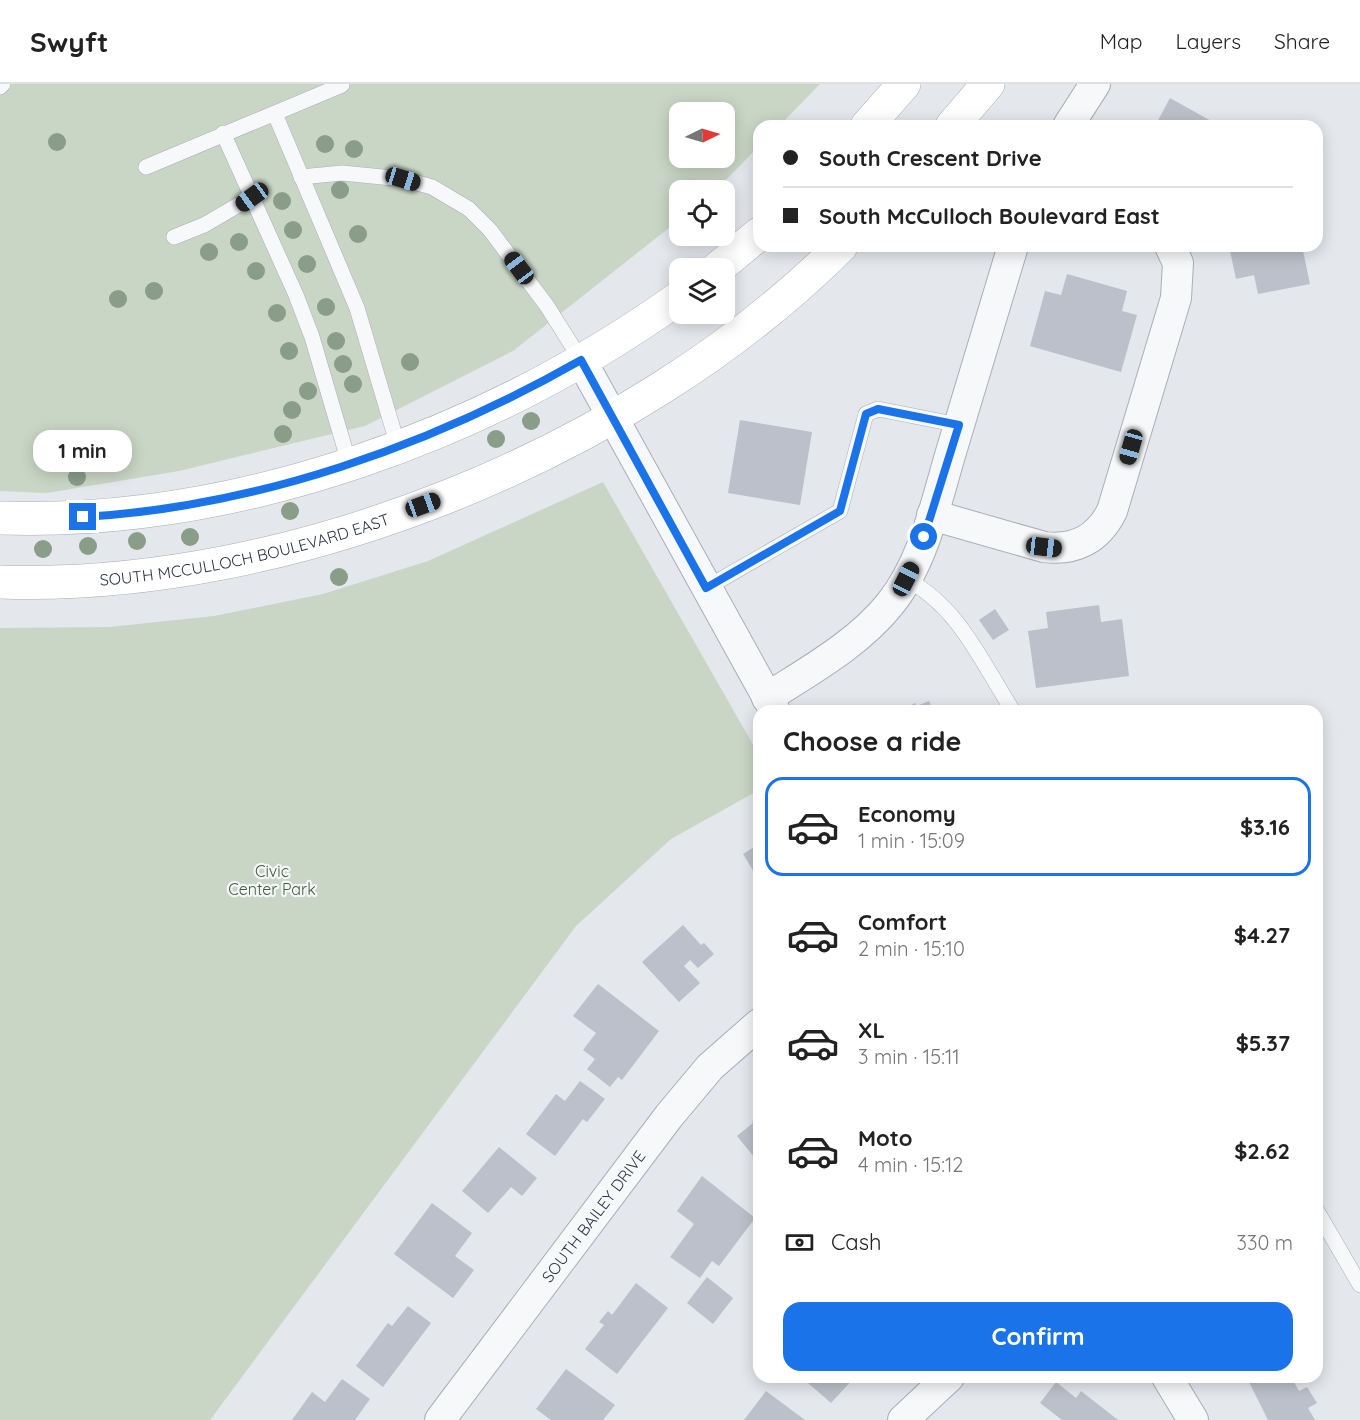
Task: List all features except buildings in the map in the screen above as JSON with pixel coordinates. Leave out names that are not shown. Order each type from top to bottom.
[{"type":"main road","points":[[872,120],[904,84]]},
{"type":"main road","points":[[957,120],[987,84]]},
{"type":"main road","points":[[730,258],[753,239]]},
{"type":"main road","name":"SOUTH MCCULLOCH BOULEVARD EAST","points":[[0,582],[99,580],[155,574],[311,542],[395,515],[494,478],[612,417],[751,324],[834,252]]},
{"type":"main road","points":[[0,518],[83,517],[146,511],[244,492],[350,463],[502,404],[581,360],[669,304]]},
{"type":"street","points":[[1072,120],[1095,84]]},
{"type":"street","points":[[581,360],[771,705],[854,639],[890,604],[906,579],[932,515],[1011,252]]},
{"type":"street","points":[[932,515],[1044,547],[1061,549],[1087,542],[1107,523],[1176,298],[1178,263],[1173,252]]},
{"type":"street","name":"SOUTH BAILEY DRIVE","points":[[440,1420],[669,1116],[710,1067],[753,1029]]},
{"type":"street","points":[[903,1420],[943,1383]]},
{"type":"street","points":[[1171,1383],[1193,1420]]},
{"type":"lane","points":[[146,167],[342,85]]},
{"type":"lane","points":[[275,114],[357,308],[398,446]]},
{"type":"lane","points":[[224,133],[308,327],[350,463]]},
{"type":"lane","points":[[302,177],[342,173],[403,179],[432,187],[470,209],[490,230],[547,306],[581,360]]},
{"type":"lane","points":[[174,237],[212,220],[252,197]]},
{"type":"lane","points":[[706,588],[840,511],[866,414],[878,409],[959,425]]},
{"type":"lane","points":[[906,579],[926,590],[952,614],[1008,705]]},
{"type":"lane","points":[[1323,1220],[1360,1285]]},
{"type":"green space","points":[[0,84],[820,84],[785,120],[753,120],[753,152],[726,180],[669,180],[669,228],[513,351],[365,426],[179,471],[47,493],[0,491]]},
{"type":"green space","name":"Civic Center Park","points":[[603,482],[753,744],[753,793],[671,839],[576,926],[210,1420],[0,1420],[0,628],[109,627],[214,616],[323,594],[428,561]]},
{"type":"route","points":[[83,517],[146,511],[193,503],[261,488],[339,466],[468,419],[533,388],[581,360],[706,588],[840,511],[866,414],[878,409],[959,425],[924,537]]}]
